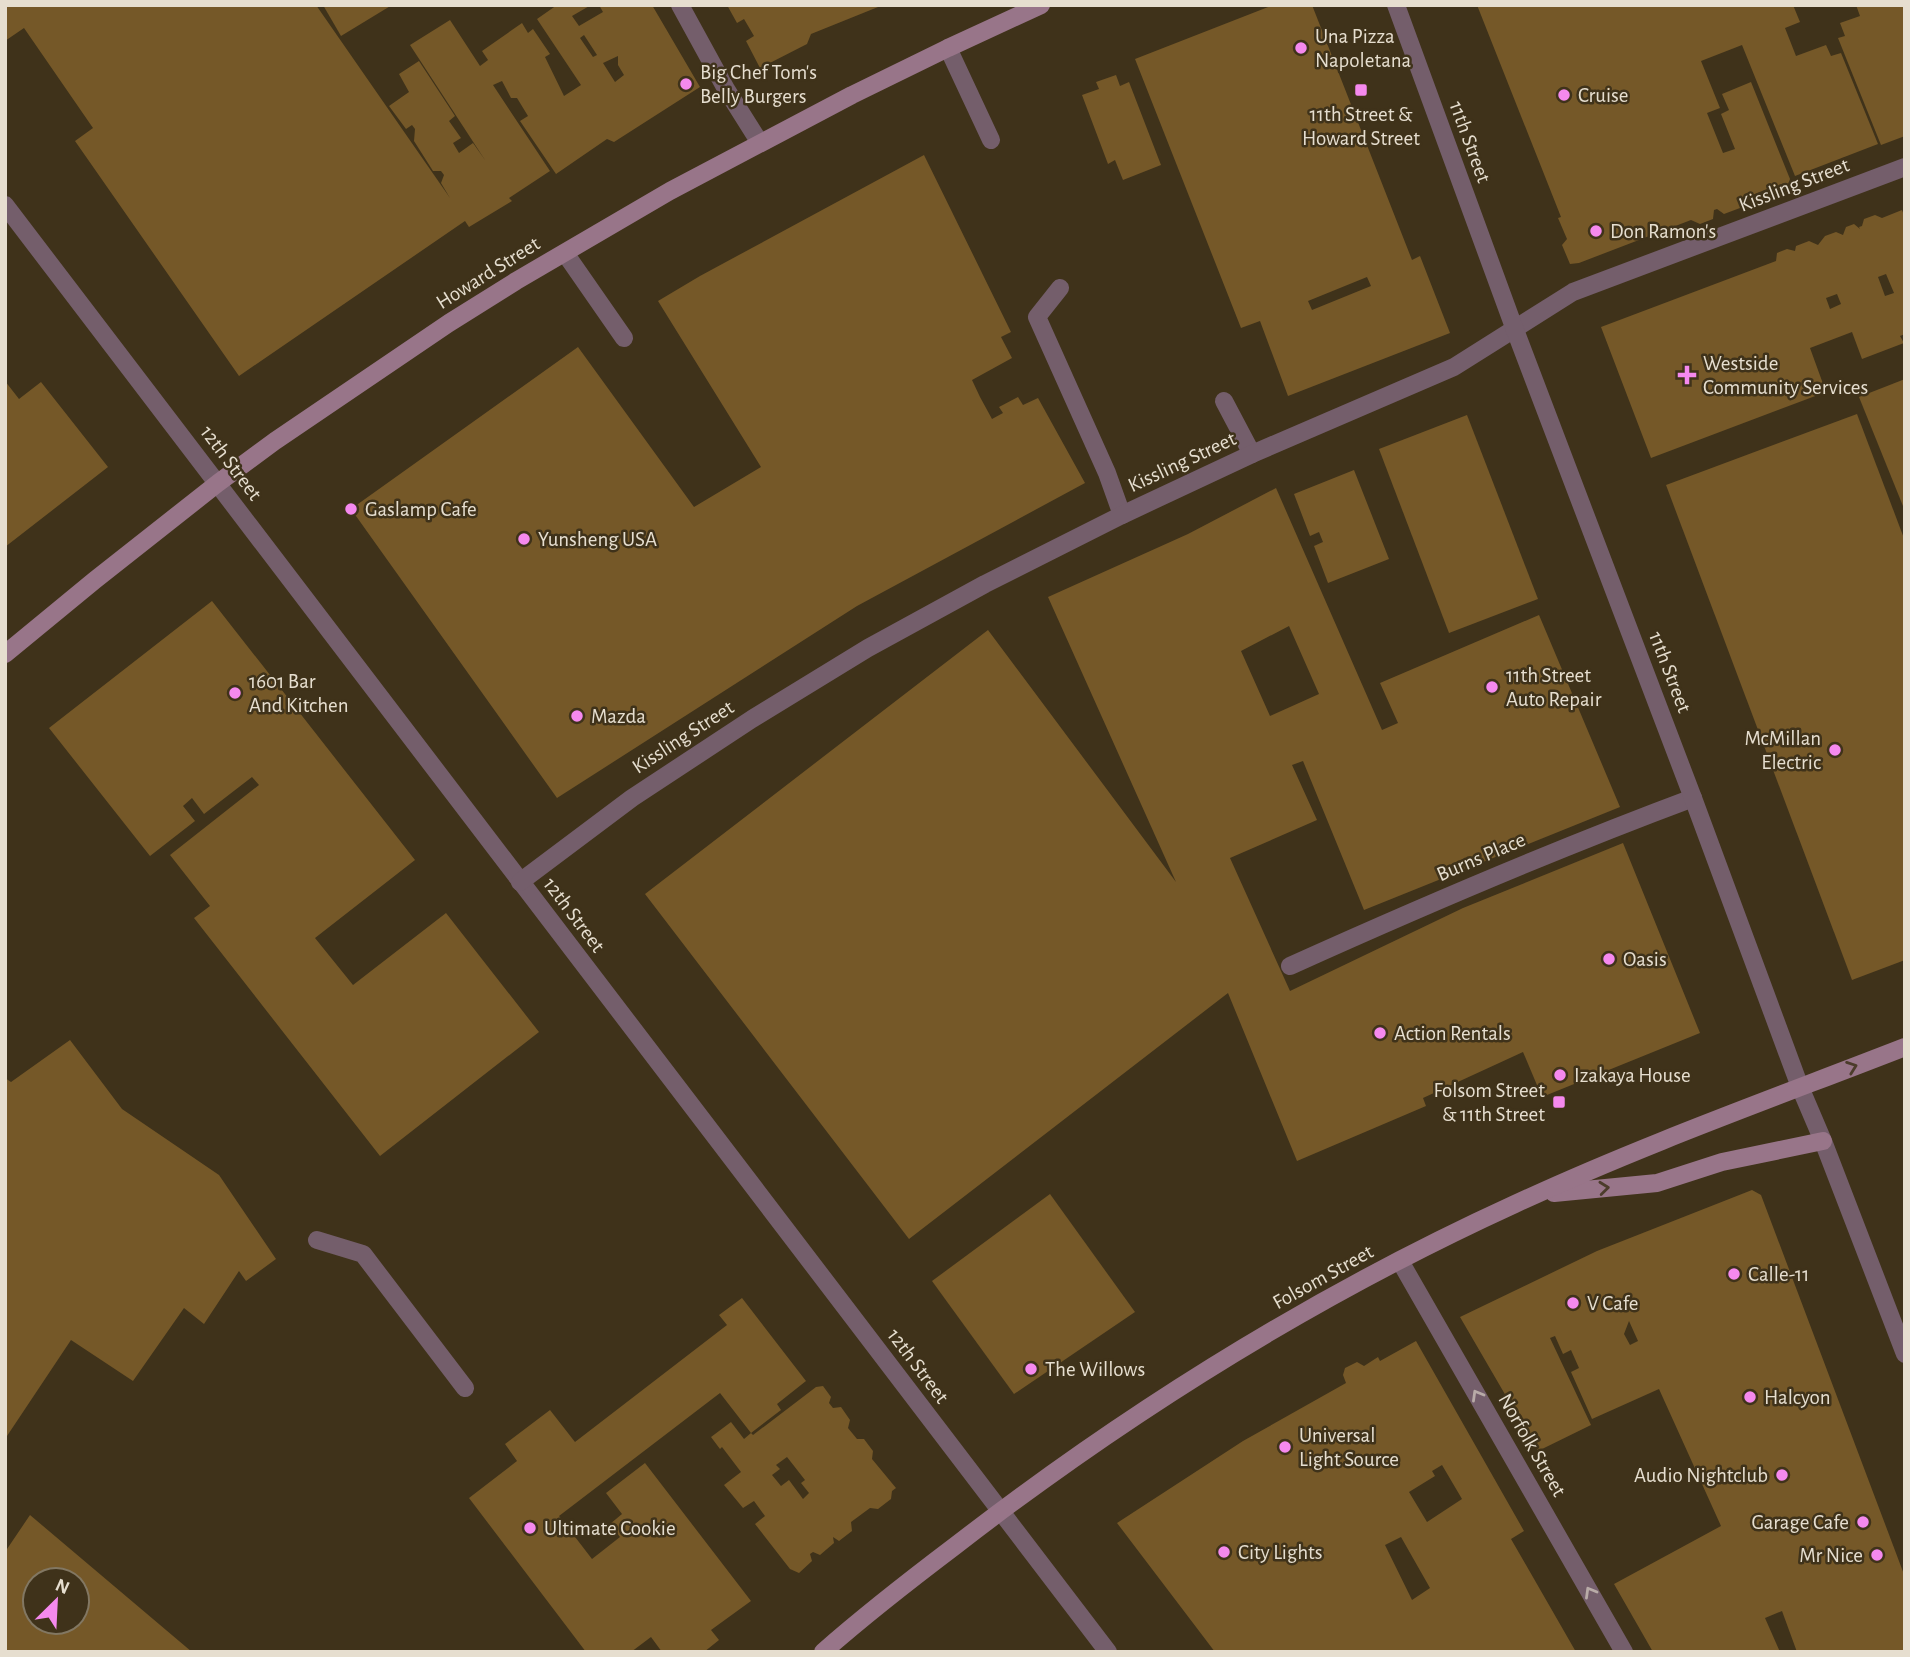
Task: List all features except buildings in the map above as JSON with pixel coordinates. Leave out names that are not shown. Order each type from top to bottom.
[{"type":"main road","name":"Howard Street","points":[[5,654],[218,483],[449,323],[670,191],[852,95],[1041,5]]},
{"type":"main road","name":"Folsom Street","points":[[822,1652],[856,1622],[1089,1446],[1187,1382],[1300,1315],[1400,1261],[1536,1195],[1621,1158],[1905,1047]]},
{"type":"main road","points":[[1536,1195],[1657,1183],[1722,1162],[1823,1141]]},
{"type":"street","points":[[680,5],[726,89],[760,143]]},
{"type":"street","name":"11th Street","points":[[1396,5],[1800,1087],[1905,1354]]},
{"type":"street","points":[[948,48],[991,140]]},
{"type":"street","name":"Kissling Street","points":[[520,882],[632,798],[752,719],[868,648],[985,583],[1252,454],[1454,368],[1573,292],[1905,167]]},
{"type":"street","name":"12th Street","points":[[5,205],[1108,1652]]},
{"type":"street","points":[[565,253],[624,338]]},
{"type":"street","points":[[1060,288],[1037,317],[1107,473],[1122,515]]},
{"type":"street","points":[[1224,401],[1252,454]]},
{"type":"street","name":"Burns Place","points":[[1290,967],[1590,836],[1693,798]]},
{"type":"street","points":[[317,1240],[363,1255],[465,1388]]},
{"type":"street","name":"Norfolk Street","points":[[1400,1261],[1624,1652]]},
{"type":"place","name":"Una Pizza Napoletana","points":[[1301,48]]},
{"type":"place","name":"Big Chef Tom's Belly Burgers","points":[[686,84]]},
{"type":"place","name":"11th Street & Howard Street","points":[[1361,90]]},
{"type":"place","name":"Cruise","points":[[1564,95]]},
{"type":"place","name":"Don Ramon's","points":[[1596,231]]},
{"type":"place","name":"Westside Community Services","points":[[1687,375]]},
{"type":"place","name":"Gaslamp Cafe","points":[[351,509]]},
{"type":"place","name":"Yunsheng USA","points":[[524,539]]},
{"type":"place","name":"11th Street Auto Repair","points":[[1492,687]]},
{"type":"place","name":"1601 Bar And Kitchen","points":[[235,693]]},
{"type":"place","name":"Mazda","points":[[577,716]]},
{"type":"place","name":"McMillan Electric","points":[[1835,750]]},
{"type":"place","name":"Oasis","points":[[1609,959]]},
{"type":"place","name":"Action Rentals","points":[[1380,1033]]},
{"type":"place","name":"Izakaya House","points":[[1560,1075]]},
{"type":"place","name":"Folsom Street & 11th Street","points":[[1559,1102]]},
{"type":"place","name":"Calle-11","points":[[1734,1274]]},
{"type":"place","name":"V Cafe","points":[[1573,1303]]},
{"type":"place","name":"The Willows","points":[[1031,1369]]},
{"type":"place","name":"Halcyon","points":[[1750,1397]]},
{"type":"place","name":"Universal Light Source","points":[[1285,1447]]},
{"type":"place","name":"Audio Nightclub","points":[[1782,1475]]},
{"type":"place","name":"Garage Cafe","points":[[1863,1522]]},
{"type":"place","name":"Ultimate Cookie","points":[[530,1528]]},
{"type":"place","name":"City Lights","points":[[1224,1552]]},
{"type":"place","name":"Mr Nice","points":[[1877,1555]]}]
